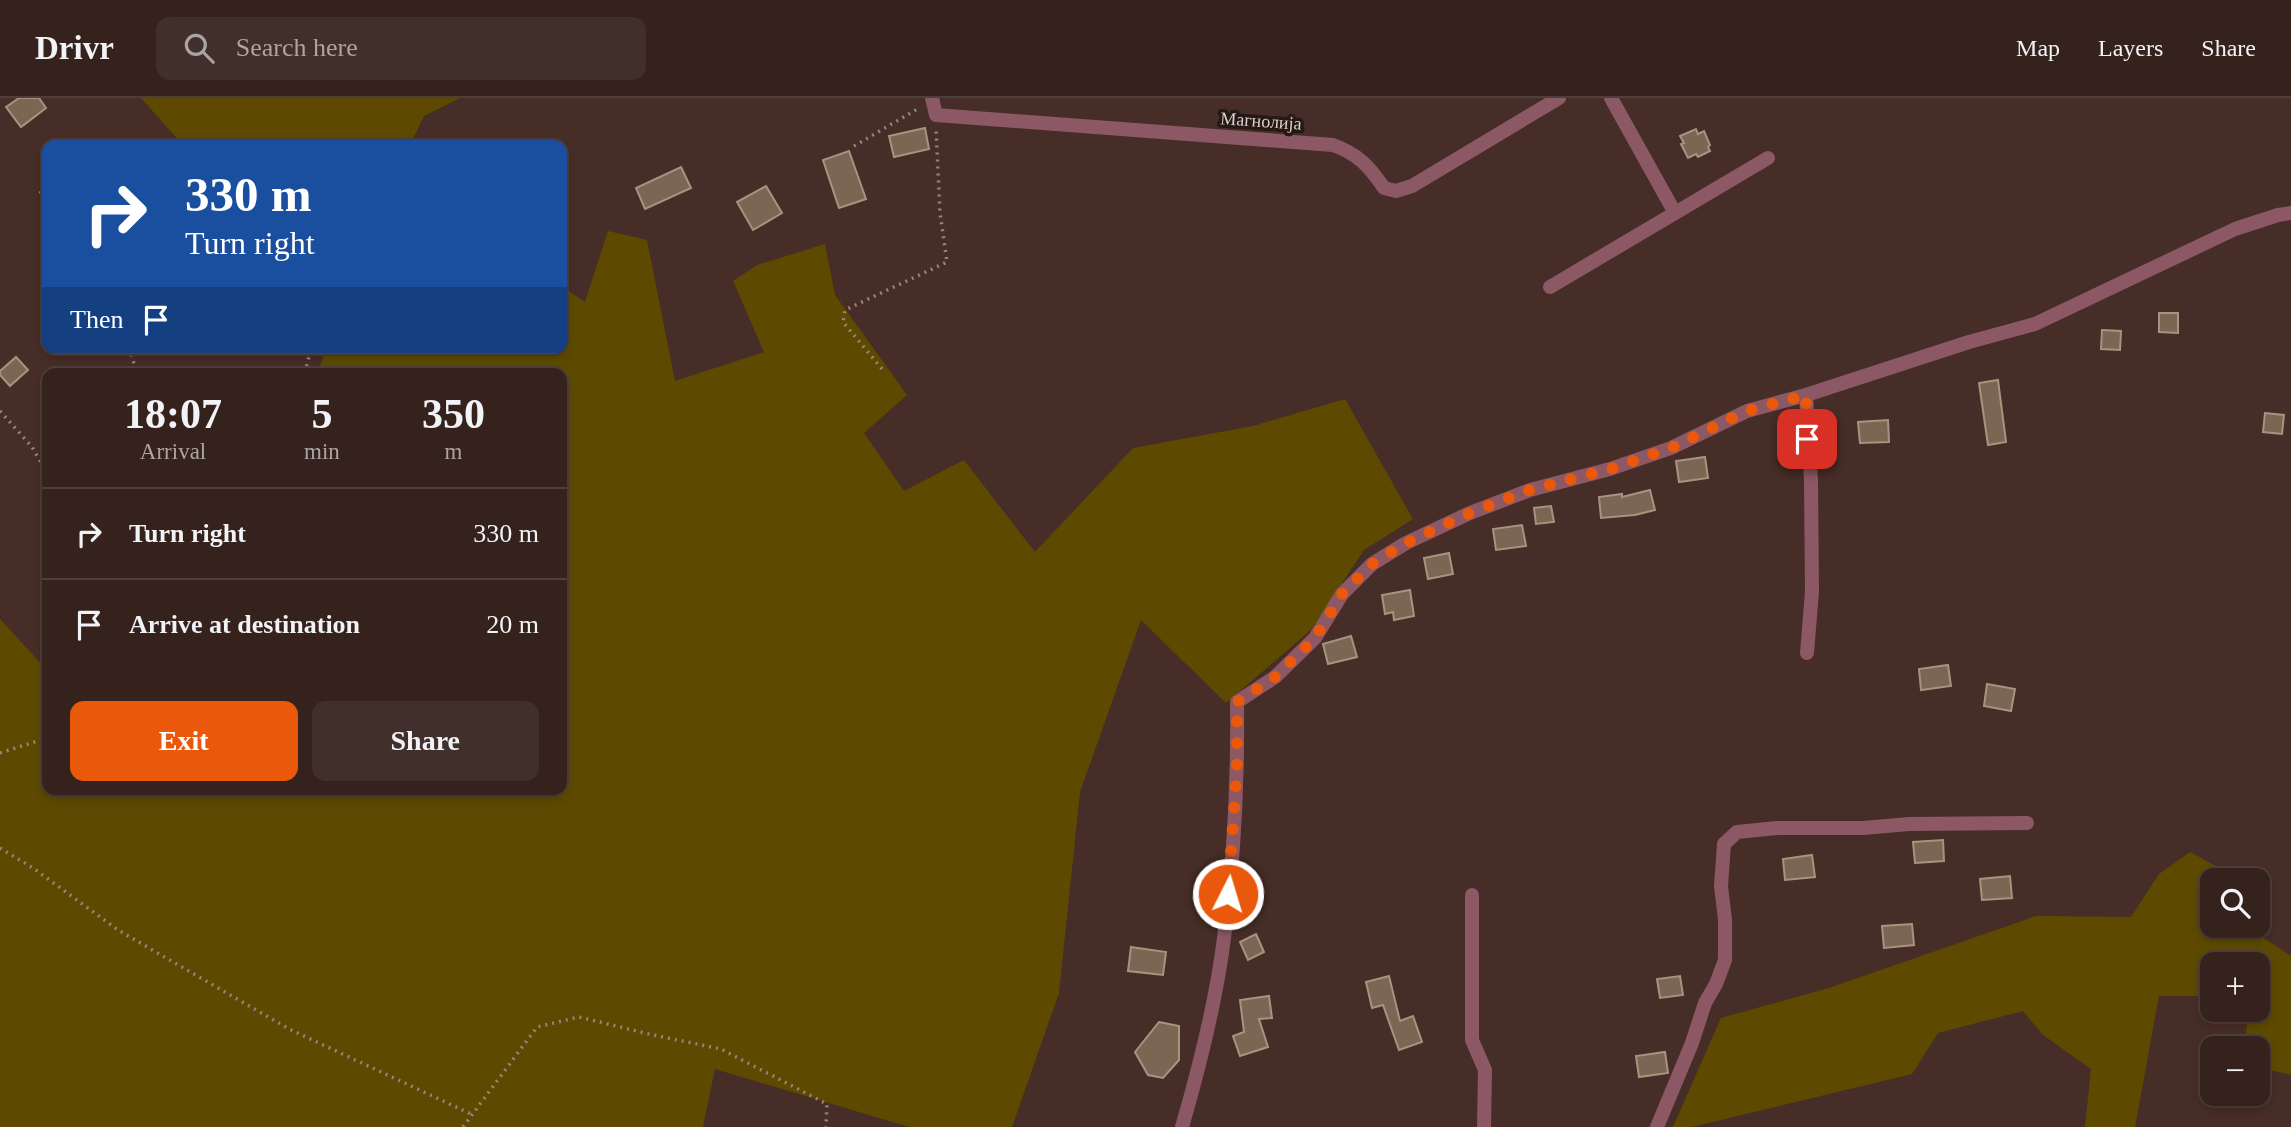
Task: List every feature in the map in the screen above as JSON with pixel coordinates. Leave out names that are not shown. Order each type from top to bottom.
[{"type":"street","name":"Магнолија","points":[[933,105],[1333,145],[1353,152],[1384,188],[1396,191],[1412,186],[1559,98]]},
{"type":"street","points":[[1611,98],[1675,213]]},
{"type":"street","points":[[1550,287],[1768,158]]},
{"type":"street","points":[[1182,1127],[1210,1019],[1224,940],[1237,782],[1237,702],[1275,677],[1315,638],[1342,594],[1372,564],[1406,543],[1470,513],[1530,490],[1610,469],[1659,452],[1747,411],[2035,324],[2235,229],[2278,215],[2291,214]]},
{"type":"street","points":[[1806,395],[1811,481],[1812,591],[1807,653]]},
{"type":"street","points":[[1657,1127],[1692,1043],[1705,1003],[1725,960],[1725,920],[1721,886],[1724,844],[1737,832],[1777,828],[2027,823]]},
{"type":"street","points":[[1472,895],[1472,1040],[1485,1070],[1484,1127]]},
{"type":"path","points":[[854,146],[933,105],[940,213],[947,262],[845,310],[843,322],[882,369]]},
{"type":"path","points":[[0,411],[32,447],[42,464]]},
{"type":"path","points":[[0,753],[42,740]]},
{"type":"path","points":[[0,848],[33,868],[118,930],[278,1023],[471,1114]]},
{"type":"path","points":[[463,1127],[537,1027],[579,1017],[721,1049],[827,1104],[826,1127]]},
{"type":"shaded area","points":[[141,98],[460,98],[424,116],[412,140],[179,140]]},
{"type":"shaded area","points":[[608,231],[647,240],[675,381],[764,352],[733,281],[757,265],[825,244],[835,295],[907,395],[864,433],[904,491],[964,460],[1035,552],[1133,448],[1253,426],[1345,399],[1413,519],[1364,550],[1311,630],[1226,703],[1141,620],[1080,792],[1059,993],[1012,1127],[909,1127],[715,1069],[703,1127],[0,1127],[0,619],[42,665],[42,795],[567,795],[567,368],[319,368],[325,354],[567,354],[567,290],[585,302]]},
{"type":"shaded area","points":[[2190,852],[2220,868],[2200,868],[2200,938],[2264,938],[2291,956],[2291,1075],[2270,1070],[2270,1036],[2246,1036],[2247,1022],[2270,1022],[2270,952],[2200,952],[2200,996],[2159,996],[2135,1127],[2085,1127],[2091,1069],[2043,1035],[2023,1011],[1938,1033],[1912,1074],[1692,1127],[1673,1127],[1721,1018],[1829,988],[2036,916],[2131,917],[2159,874]]},
{"type":"building","points":[[19,98],[39,98],[46,108],[21,127],[6,107]]},
{"type":"building","points":[[925,128],[929,149],[894,157],[889,136]]},
{"type":"building","points":[[1696,129],[1698,134],[1704,131],[1710,151],[1688,158],[1680,136]]},
{"type":"building","points":[[849,151],[866,199],[839,208],[823,160]]},
{"type":"building","points":[[681,167],[691,188],[645,209],[636,188]]},
{"type":"building","points":[[766,186],[782,213],[753,230],[737,202]]},
{"type":"building","points":[[2159,313],[2178,313],[2178,333],[2159,332]]},
{"type":"building","points":[[2102,330],[2121,331],[2120,350],[2101,349]]},
{"type":"building","points":[[16,357],[28,370],[10,386],[0,375],[0,371]]},
{"type":"building","points":[[1998,380],[2006,442],[1988,445],[1979,383]]},
{"type":"building","points":[[2265,413],[2284,415],[2282,434],[2263,432]]},
{"type":"building","points":[[1888,420],[1889,442],[1860,443],[1858,422]]},
{"type":"building","points":[[1829,439],[1831,464],[1820,465],[1818,441]]},
{"type":"building","points":[[1705,457],[1708,478],[1679,482],[1676,461]]},
{"type":"building","points":[[1650,490],[1655,510],[1601,518],[1599,497],[1622,494],[1622,497]]},
{"type":"building","points":[[1551,506],[1554,522],[1536,524],[1534,508]]},
{"type":"building","points":[[1522,525],[1526,546],[1496,550],[1493,529]]},
{"type":"building","points":[[1449,553],[1453,574],[1428,579],[1424,558]]},
{"type":"building","points":[[1410,590],[1414,616],[1394,620],[1393,612],[1385,614],[1382,595]]},
{"type":"building","points":[[1351,636],[1357,657],[1328,664],[1323,644]]},
{"type":"building","points":[[1948,665],[1951,686],[1921,690],[1919,669]]},
{"type":"building","points":[[1987,684],[2015,689],[2011,711],[1984,706]]},
{"type":"building","points":[[1943,840],[1944,861],[1915,863],[1913,842]]},
{"type":"building","points":[[1812,855],[1815,877],[1785,880],[1783,859]]},
{"type":"building","points":[[2010,876],[2012,898],[1982,900],[1980,879]]},
{"type":"building","points":[[1912,924],[1914,945],[1884,948],[1882,926]]},
{"type":"building","points":[[1256,934],[1264,952],[1248,960],[1240,942]]},
{"type":"building","points":[[1131,947],[1166,952],[1163,975],[1128,971]]},
{"type":"building","points":[[1389,976],[1400,1021],[1413,1016],[1422,1042],[1399,1050],[1383,1005],[1372,1008],[1366,982]]},
{"type":"building","points":[[1680,976],[1683,995],[1660,998],[1657,979]]},
{"type":"building","points":[[1269,996],[1272,1018],[1259,1019],[1268,1047],[1240,1056],[1233,1036],[1244,1032],[1240,1000]]},
{"type":"building","points":[[1159,1022],[1179,1026],[1179,1060],[1163,1078],[1148,1075],[1135,1052]]},
{"type":"building","points":[[1665,1052],[1668,1073],[1639,1077],[1636,1056]]},
{"type":"route","points":[[1228,894],[1237,769],[1237,702],[1275,677],[1315,638],[1342,594],[1372,564],[1406,543],[1470,513],[1530,490],[1610,469],[1671,448],[1747,411],[1806,395],[1807,439]]}]
